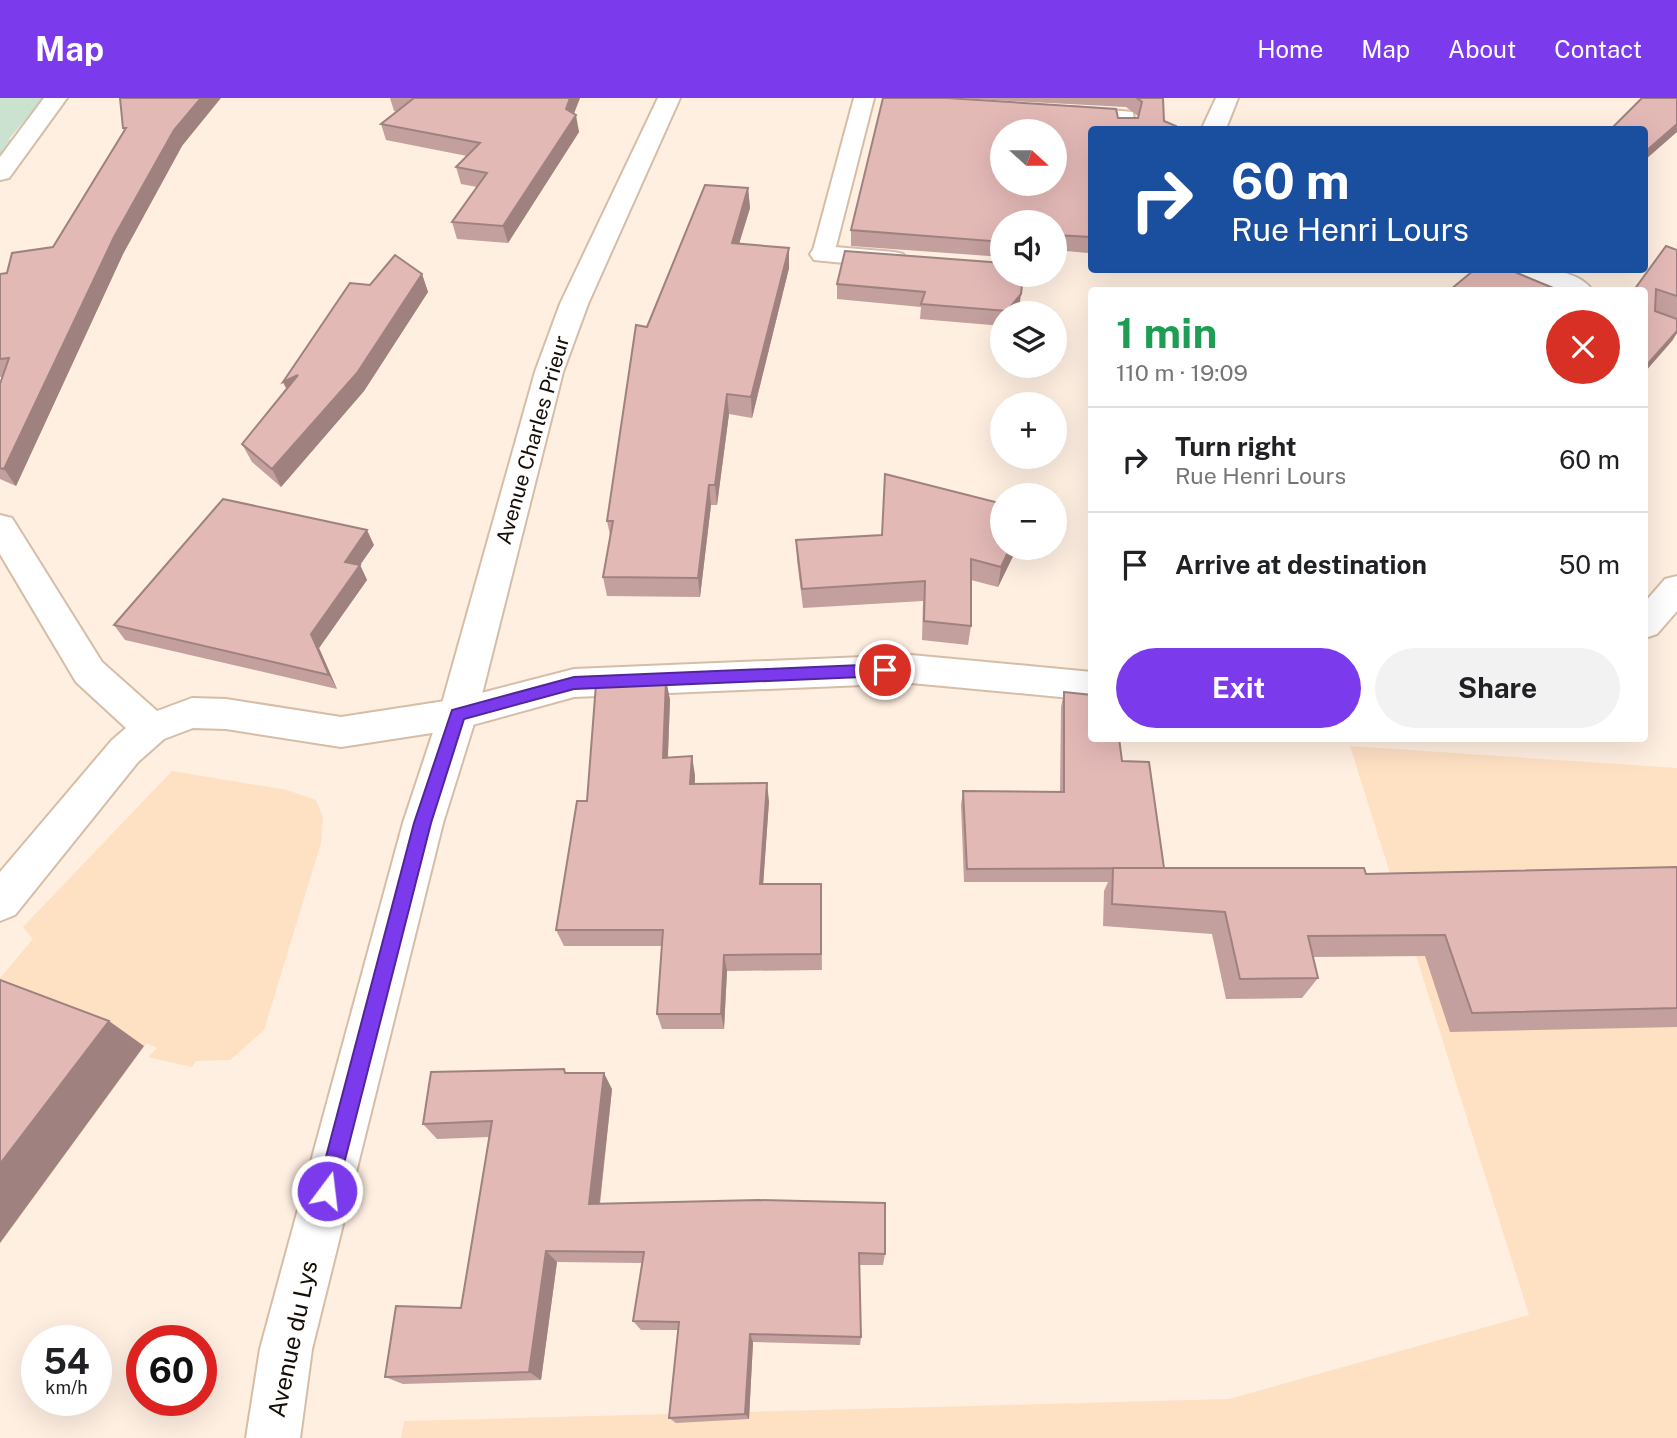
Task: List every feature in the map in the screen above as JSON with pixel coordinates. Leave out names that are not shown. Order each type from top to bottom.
[{"type":"street","points":[[0,173],[56,98]]},
{"type":"street","name":"Avenue Charles Prieur","points":[[458,714],[549,372],[574,304],[669,98]]},
{"type":"street","points":[[1215,126],[1227,98]]},
{"type":"street","points":[[823,254],[920,262]]},
{"type":"street","points":[[1536,273],[1571,287]]},
{"type":"street","points":[[0,526],[89,672],[151,728]]},
{"type":"street","points":[[1648,622],[1677,588]]},
{"type":"street","points":[[0,902],[125,751],[151,728],[192,713],[226,714],[341,732],[458,714],[574,683],[911,669],[1088,687]]},
{"type":"street","name":"Avenue du Lys","points":[[273,1438],[286,1349],[423,823],[458,714]]},
{"type":"lane","points":[[823,254],[864,98]]},
{"type":"lane","points":[[1059,112],[1126,116],[1125,126]]},
{"type":"shaded area","points":[[1350,746],[1677,768],[1677,1438],[401,1438],[404,1421],[1229,1399],[1529,1315]]},
{"type":"shaded area","points":[[172,771],[287,790],[316,800],[323,817],[321,843],[264,1030],[230,1060],[196,1061],[192,1067],[148,1057],[157,1048],[147,1043],[0,1244],[0,978],[33,939],[23,927]]},
{"type":"green space","points":[[0,98],[44,98],[9,139],[19,142],[0,160]]},
{"type":"building","points":[[120,98],[201,98],[174,130],[114,237],[4,469],[0,468],[0,384],[9,358],[0,359],[0,274],[7,273],[12,253],[53,247],[126,128],[123,128]]},
{"type":"building","points":[[414,98],[570,98],[566,109],[576,115],[503,226],[452,222],[487,173],[456,167],[480,143],[381,124]]},
{"type":"building","points":[[883,98],[947,98],[1116,109],[1118,118],[1138,118],[1142,102],[1137,98],[1163,98],[1164,121],[1176,126],[1088,126],[1088,237],[1067,236],[1067,210],[990,210],[990,241],[851,230]]},
{"type":"building","points":[[1642,98],[1677,98],[1677,124],[1648,149],[1648,126],[1614,126]]},
{"type":"building","points":[[705,185],[748,188],[732,243],[789,248],[751,397],[727,394],[715,485],[709,485],[698,578],[603,577],[613,521],[607,521],[636,325],[647,327]]},
{"type":"building","points":[[1666,246],[1677,250],[1677,296],[1656,289],[1655,311],[1677,319],[1677,331],[1648,364],[1648,287],[1636,287]]},
{"type":"building","points":[[845,251],[990,262],[990,287],[1022,287],[1021,294],[1015,301],[990,301],[990,310],[921,304],[925,292],[837,284]]},
{"type":"building","points":[[395,255],[422,274],[357,373],[272,469],[242,444],[298,375],[283,382],[350,283],[370,285]]},
{"type":"building","points":[[1470,273],[1517,273],[1551,287],[1454,287]]},
{"type":"building","points":[[885,474],[990,501],[990,560],[1004,560],[1001,567],[971,559],[971,626],[924,621],[925,581],[802,589],[796,540],[882,535]]},
{"type":"building","points":[[223,499],[367,530],[345,562],[360,565],[311,634],[329,675],[114,625]]},
{"type":"building","points":[[666,680],[663,758],[692,756],[690,784],[767,783],[760,884],[821,884],[821,954],[724,955],[721,1014],[657,1014],[663,930],[556,930],[577,801],[587,801],[596,684]]},
{"type":"building","points":[[1064,692],[1088,695],[1088,742],[1120,742],[1122,761],[1149,762],[1164,868],[967,869],[963,791],[1064,792]]},
{"type":"building","points":[[1677,867],[1677,1008],[1472,1013],[1445,935],[1308,936],[1318,978],[1240,979],[1225,912],[1112,904],[1113,868],[1364,868],[1366,874]]},
{"type":"building","points":[[0,980],[109,1021],[0,1164]]},
{"type":"building","points":[[564,1069],[565,1073],[604,1073],[589,1204],[758,1200],[885,1203],[885,1254],[859,1253],[861,1337],[750,1334],[745,1414],[669,1418],[679,1322],[633,1321],[644,1252],[546,1251],[529,1372],[385,1377],[396,1306],[461,1308],[492,1121],[423,1124],[431,1072]]},
{"type":"route","points":[[327,1191],[423,823],[458,714],[574,683],[885,670]]}]
